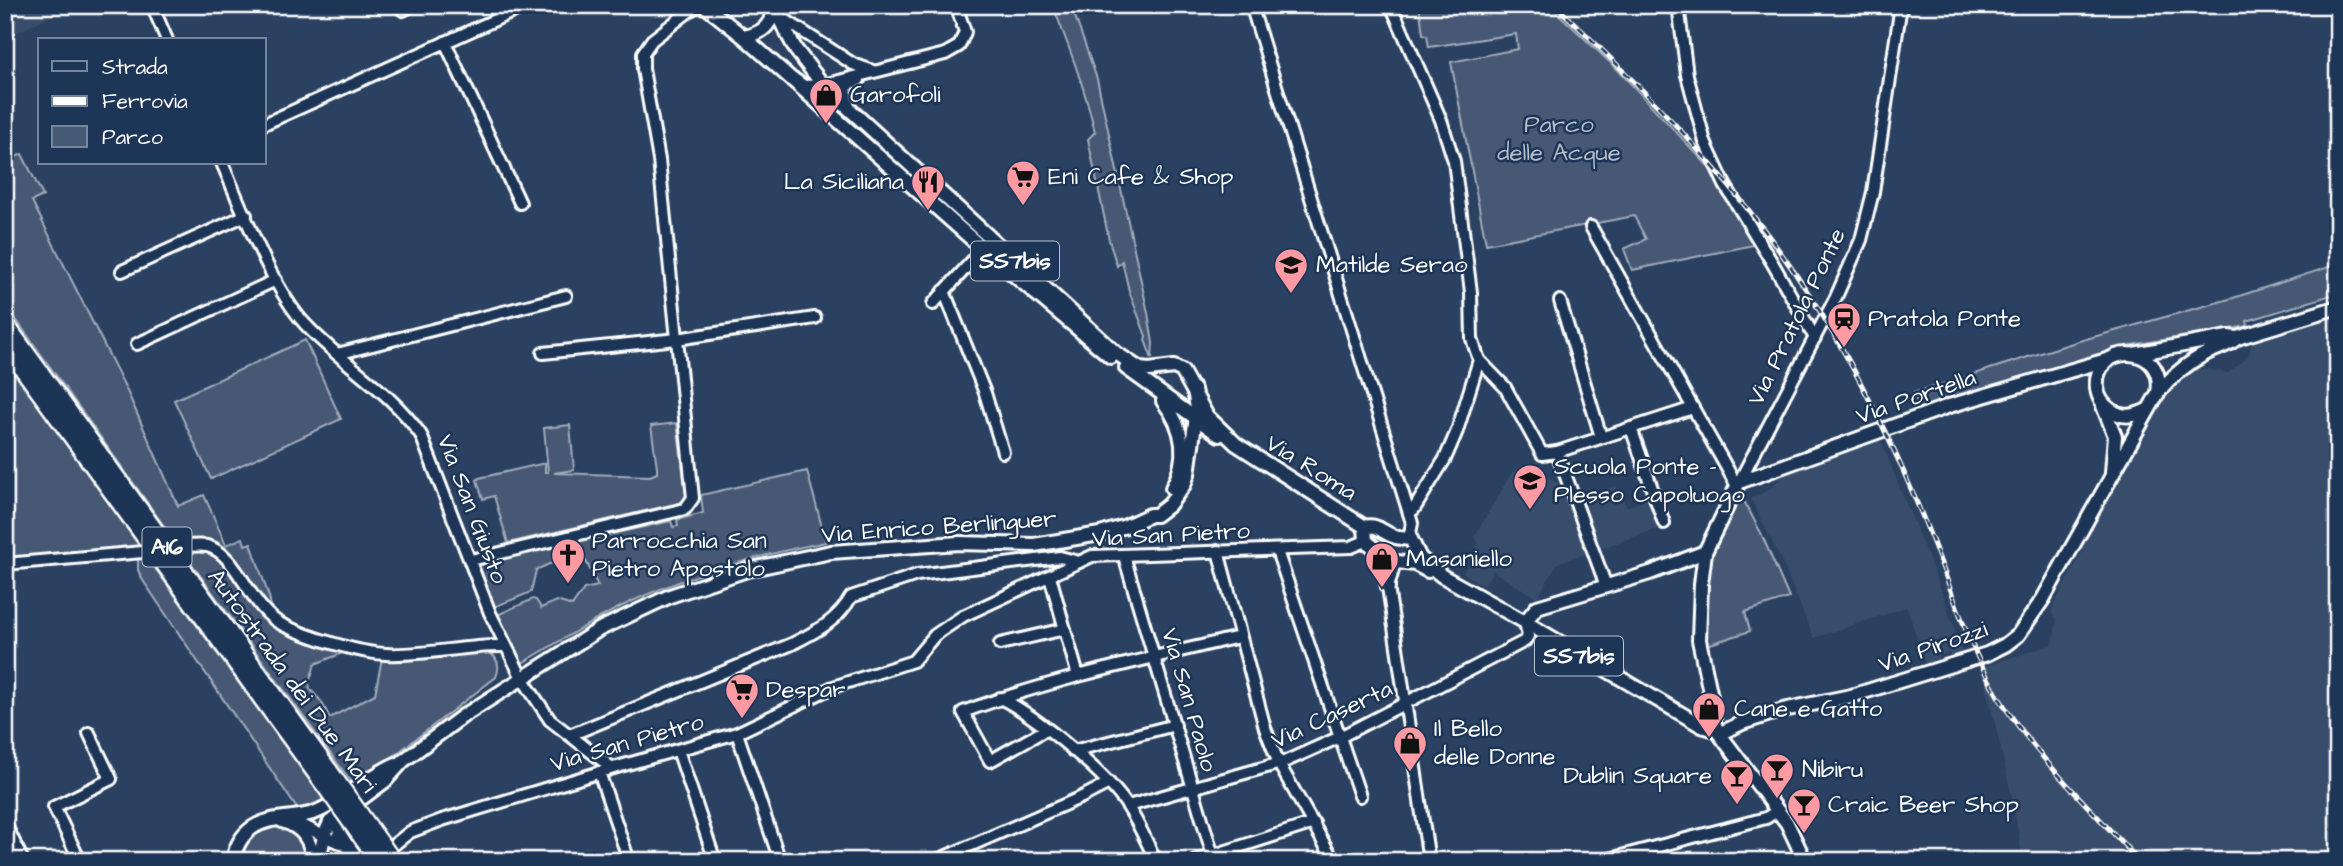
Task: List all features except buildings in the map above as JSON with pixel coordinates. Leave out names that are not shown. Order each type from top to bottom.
[{"type":"highway","name":"Autostrada dei Due Mari","points":[[5,324],[324,774],[379,861]]},
{"type":"highway","name":"Autostrada dei Due Mari","points":[[5,344],[324,774],[393,861]]},
{"type":"main road","name":"SS7bis","points":[[704,5],[744,37],[1093,344],[1214,433],[1236,444]]},
{"type":"main road","name":"SS7bis","points":[[773,8],[796,50],[823,85],[851,112],[1127,362],[1140,369],[1174,367],[1182,371],[1207,416],[1236,444]]},
{"type":"main road","points":[[744,37],[763,31],[770,22],[773,8]]},
{"type":"main road","name":"Via Portella","points":[[1738,484],[1920,416],[2078,367],[2123,354],[2228,337],[2237,338],[2338,307]]},
{"type":"main road","name":"Via Portella","points":[[2112,472],[2121,461],[2158,393],[2185,366],[2208,352],[2231,344],[2237,338]]},
{"type":"main road","points":[[2132,354],[2151,364],[2159,382],[2158,393]]},
{"type":"main road","points":[[2110,359],[2099,373],[2097,382],[2115,436],[2112,472]]},
{"type":"main road","points":[[1156,390],[1185,398],[1192,385]]},
{"type":"main road","name":"Via Enrico Berlinguer","points":[[337,816],[385,781],[403,761],[463,716],[600,629],[670,596],[747,570],[831,552],[933,544],[1034,545],[1100,534],[1156,515],[1169,505],[1184,485],[1188,474],[1197,409],[1192,385]]},
{"type":"main road","name":"Via Enrico Berlinguer","points":[[1150,515],[1173,487],[1183,462],[1183,441],[1179,427],[1156,390]]},
{"type":"main road","points":[[2102,402],[2117,414],[2127,416],[2147,410]]},
{"type":"main road","points":[[1190,448],[1202,434],[1214,433]]},
{"type":"main road","name":"Via Roma","points":[[1236,444],[1365,527]]},
{"type":"main road","name":"Via Pirozzi","points":[[1718,732],[1783,710],[1851,696],[1987,654],[2010,641],[2024,628],[2038,607],[2112,472]]},
{"type":"main road","name":"Via Pratola Ponte","points":[[1718,732],[1699,640],[1705,552],[1738,484]]},
{"type":"main road","name":"SS7bis","points":[[1365,527],[1375,526],[1397,538],[1414,542],[1420,558],[1442,576]]},
{"type":"main road","points":[[1365,527],[1366,541],[1381,553],[1388,587]]},
{"type":"main road","points":[[1525,622],[1537,607],[1650,573],[1705,552]]},
{"type":"main road","name":"SS7bis","points":[[1388,587],[1393,566],[1397,562],[1415,564],[1525,622],[1702,726],[1718,732],[1787,823],[1805,861]]},
{"type":"main road","name":"Via Enrico Berlinguer","points":[[233,859],[239,842],[256,826],[278,819],[304,816],[327,807],[393,764],[403,761]]},
{"type":"main road","points":[[319,861],[324,836],[330,822],[337,816]]},
{"type":"main road","points":[[337,816],[337,825],[356,861]]},
{"type":"main road","points":[[278,819],[297,826],[307,839],[313,861]]},
{"type":"street","points":[[152,5],[166,38]]},
{"type":"street","points":[[398,5],[403,10],[412,5]]},
{"type":"street","points":[[266,123],[528,5]]},
{"type":"street","points":[[471,560],[685,509],[693,498],[659,160],[643,69],[643,53],[652,40],[697,5]]},
{"type":"street","points":[[778,69],[804,86],[823,85],[945,54],[959,46],[965,32],[956,5]]},
{"type":"street","points":[[1251,5],[1412,523],[1409,539]]},
{"type":"street","points":[[1391,5],[1441,120],[1454,161],[1471,292],[1472,338],[1479,360],[1504,387],[1542,454],[1557,452],[1693,408]]},
{"type":"street","points":[[1678,5],[1687,75],[1705,142],[1725,186],[1815,338]]},
{"type":"street","name":"Via Pratola Ponte","points":[[1738,484],[1836,297],[1861,240],[1874,192],[1901,5]]},
{"type":"street","points":[[773,8],[783,21],[841,57],[873,71]]},
{"type":"street","points":[[445,42],[520,203]]},
{"type":"street","points":[[851,112],[845,96],[848,84],[867,77],[873,71]]},
{"type":"street","name":"Via San Giusto","points":[[222,164],[276,280],[303,322],[389,397],[409,417],[421,435],[504,646],[546,716],[612,768]]},
{"type":"street","points":[[122,271],[246,215]]},
{"type":"street","points":[[1591,228],[1738,484]]},
{"type":"street","points":[[933,303],[984,249]]},
{"type":"street","points":[[137,344],[276,280]]},
{"type":"street","points":[[944,291],[985,393],[1003,452]]},
{"type":"street","points":[[337,354],[565,296]]},
{"type":"street","points":[[1560,301],[1601,438]]},
{"type":"street","points":[[543,353],[677,339],[815,318]]},
{"type":"street","points":[[1409,513],[1425,493],[1445,459],[1457,431],[1479,360]]},
{"type":"street","points":[[1631,428],[1664,523]]},
{"type":"street","points":[[1557,452],[1606,586]]},
{"type":"street","name":"Via San Pietro","points":[[373,861],[410,832],[442,820],[737,733],[833,687],[913,660],[935,635],[962,616],[1092,556],[1351,547],[1366,541]]},
{"type":"street","points":[[185,545],[207,546],[224,555],[261,609],[286,626],[319,637],[386,654],[504,646]]},
{"type":"street","points":[[1218,551],[1265,728],[1279,764],[1334,861]]},
{"type":"street","points":[[1277,551],[1360,796]]},
{"type":"street","points":[[5,564],[143,552]]},
{"type":"street","name":"Via San Paolo","points":[[1124,556],[1213,856]]},
{"type":"street","points":[[570,735],[802,639],[823,628],[846,606],[851,597],[917,575],[1060,558],[1080,562]]},
{"type":"street","points":[[1050,576],[1078,676]]},
{"type":"street","points":[[1388,587],[1429,861]]},
{"type":"street","name":"Via Caserta","points":[[1128,806],[1279,764],[1340,737],[1525,641],[1528,636],[1525,622]]},
{"type":"street","points":[[1000,644],[1065,629]]},
{"type":"street","points":[[1046,729],[990,761],[963,712],[1000,698],[1078,676],[1240,637]]},
{"type":"street","points":[[1000,698],[1046,729],[1109,783],[1128,806],[1156,861]]},
{"type":"street","points":[[1073,751],[1175,725]]},
{"type":"street","points":[[80,861],[54,807],[110,779],[89,733]]},
{"type":"street","points":[[737,733],[780,861]]},
{"type":"street","points":[[678,750],[715,861]]},
{"type":"street","points":[[599,772],[629,861]]},
{"type":"street","points":[[935,861],[1109,783]]},
{"type":"street","points":[[1602,861],[1766,818],[1777,811]]},
{"type":"street","points":[[5,823],[23,861]]},
{"type":"street","points":[[1195,861],[1314,823]]},
{"type":"street","points":[[297,826],[304,826],[324,836],[365,849],[372,849],[410,832]]},
{"type":"shaded area","points":[[5,5],[71,5],[5,39]]},
{"type":"shaded area","points":[[2338,316],[2338,861],[2023,861],[2013,802],[1982,667],[2053,644],[2057,619],[2052,614],[2053,606],[2083,550],[2083,542],[2168,390],[2188,370],[2194,368],[2229,373],[2248,357],[2252,343]]},
{"type":"shaded area","points":[[1879,436],[1943,595],[1963,655],[1951,659],[1949,653],[1938,656],[1939,663],[1926,667],[1907,607],[1814,638],[1781,560],[1751,499],[1770,489],[1788,469]]},
{"type":"shaded area","name":"Scuola Ponte - Plesso Capoluogo","points":[[1529,466],[1561,485],[1586,553],[1558,563],[1537,598],[1493,571],[1484,586],[1463,573],[1479,543],[1474,537],[1513,471]]},
{"type":"shaded area","points":[[1616,486],[1627,507],[1650,498],[1660,528],[1601,548],[1597,537],[1595,538],[1582,496]]},
{"type":"green space","points":[[1050,5],[1071,5],[1097,79],[1148,313],[1153,343],[1152,359],[1122,261],[1117,266],[1109,240],[1088,139],[1095,132],[1076,68],[1053,6]]},
{"type":"green space","name":"Parco delle Acque","points":[[1419,5],[1549,5],[1617,69],[1707,165],[1758,244],[1632,270],[1624,249],[1646,239],[1634,216],[1486,244],[1451,62],[1518,49],[1516,34],[1429,47],[1427,35],[1423,34]]},
{"type":"green space","points":[[22,154],[43,196],[32,201],[127,391],[178,506],[204,495],[226,545],[243,538],[245,545],[251,543],[270,600],[271,614],[248,585],[202,542],[192,540],[177,544],[5,304],[5,162]]},
{"type":"green space","points":[[2338,264],[2338,293],[2247,321],[2248,326],[2131,345],[1919,409],[1914,393]]},
{"type":"green space","points":[[305,340],[341,419],[211,479],[174,400]]},
{"type":"green space","points":[[5,359],[141,548],[5,561]]},
{"type":"green space","points":[[677,423],[686,495],[683,502],[508,543],[494,496],[483,499],[477,480],[479,478],[545,463],[545,472],[548,472],[544,428],[570,425],[574,470],[554,473],[650,476],[657,473],[651,426]]},
{"type":"green space","points":[[807,471],[826,542],[734,564],[668,586],[615,610],[519,663],[495,616],[533,599],[541,608],[557,601],[572,606],[584,589],[598,586],[585,559],[549,564],[536,570],[531,592],[494,607],[479,566],[481,563],[671,521],[673,527],[678,526],[677,520],[703,513],[701,495]]},
{"type":"green space","points":[[1743,499],[1789,598],[1745,612],[1750,631],[1704,646],[1707,588],[1715,547],[1721,528]]},
{"type":"green space","points":[[192,550],[209,553],[230,568],[258,612],[269,621],[295,633],[347,649],[315,664],[309,683],[310,689],[321,701],[330,718],[375,694],[382,658],[486,650],[497,661],[496,677],[374,771],[352,783],[183,552]]},
{"type":"green space","points":[[138,556],[146,556],[325,801],[298,810],[142,579],[138,570]]},
{"type":"green space","points":[[274,826],[284,827],[301,836],[308,861],[237,861],[250,838]]},
{"type":"railway","points":[[1555,5],[1634,82],[1709,162],[1744,204],[1808,293],[1851,364],[1888,438],[1922,514],[1970,640],[1998,696],[2046,761],[2139,861]]},
{"type":"place","name":"Garofoli","points":[[826,125]]},
{"type":"place","name":"Eni Cafe & Shop","points":[[1023,207]]},
{"type":"place","name":"La Siciliana","points":[[928,212]]},
{"type":"place","name":"Matilde Serao","points":[[1291,295]]},
{"type":"place","name":"Pratola Ponte","points":[[1844,349]]},
{"type":"place","name":"Scuola Ponte - Plesso Capoluogo","points":[[1530,511]]},
{"type":"place","name":"Parrocchia San Pietro Apostolo","points":[[568,585]]},
{"type":"place","name":"Masaniello","points":[[1382,589]]},
{"type":"place","name":"Despar","points":[[742,720]]},
{"type":"place","name":"Cane e Gatto","points":[[1709,739]]},
{"type":"place","name":"Il Bello delle Donne","points":[[1410,773]]},
{"type":"place","name":"Nibiru","points":[[1777,800]]},
{"type":"place","name":"Dublin Square","points":[[1737,806]]},
{"type":"place","name":"Craic Beer Shop","points":[[1804,835]]}]
